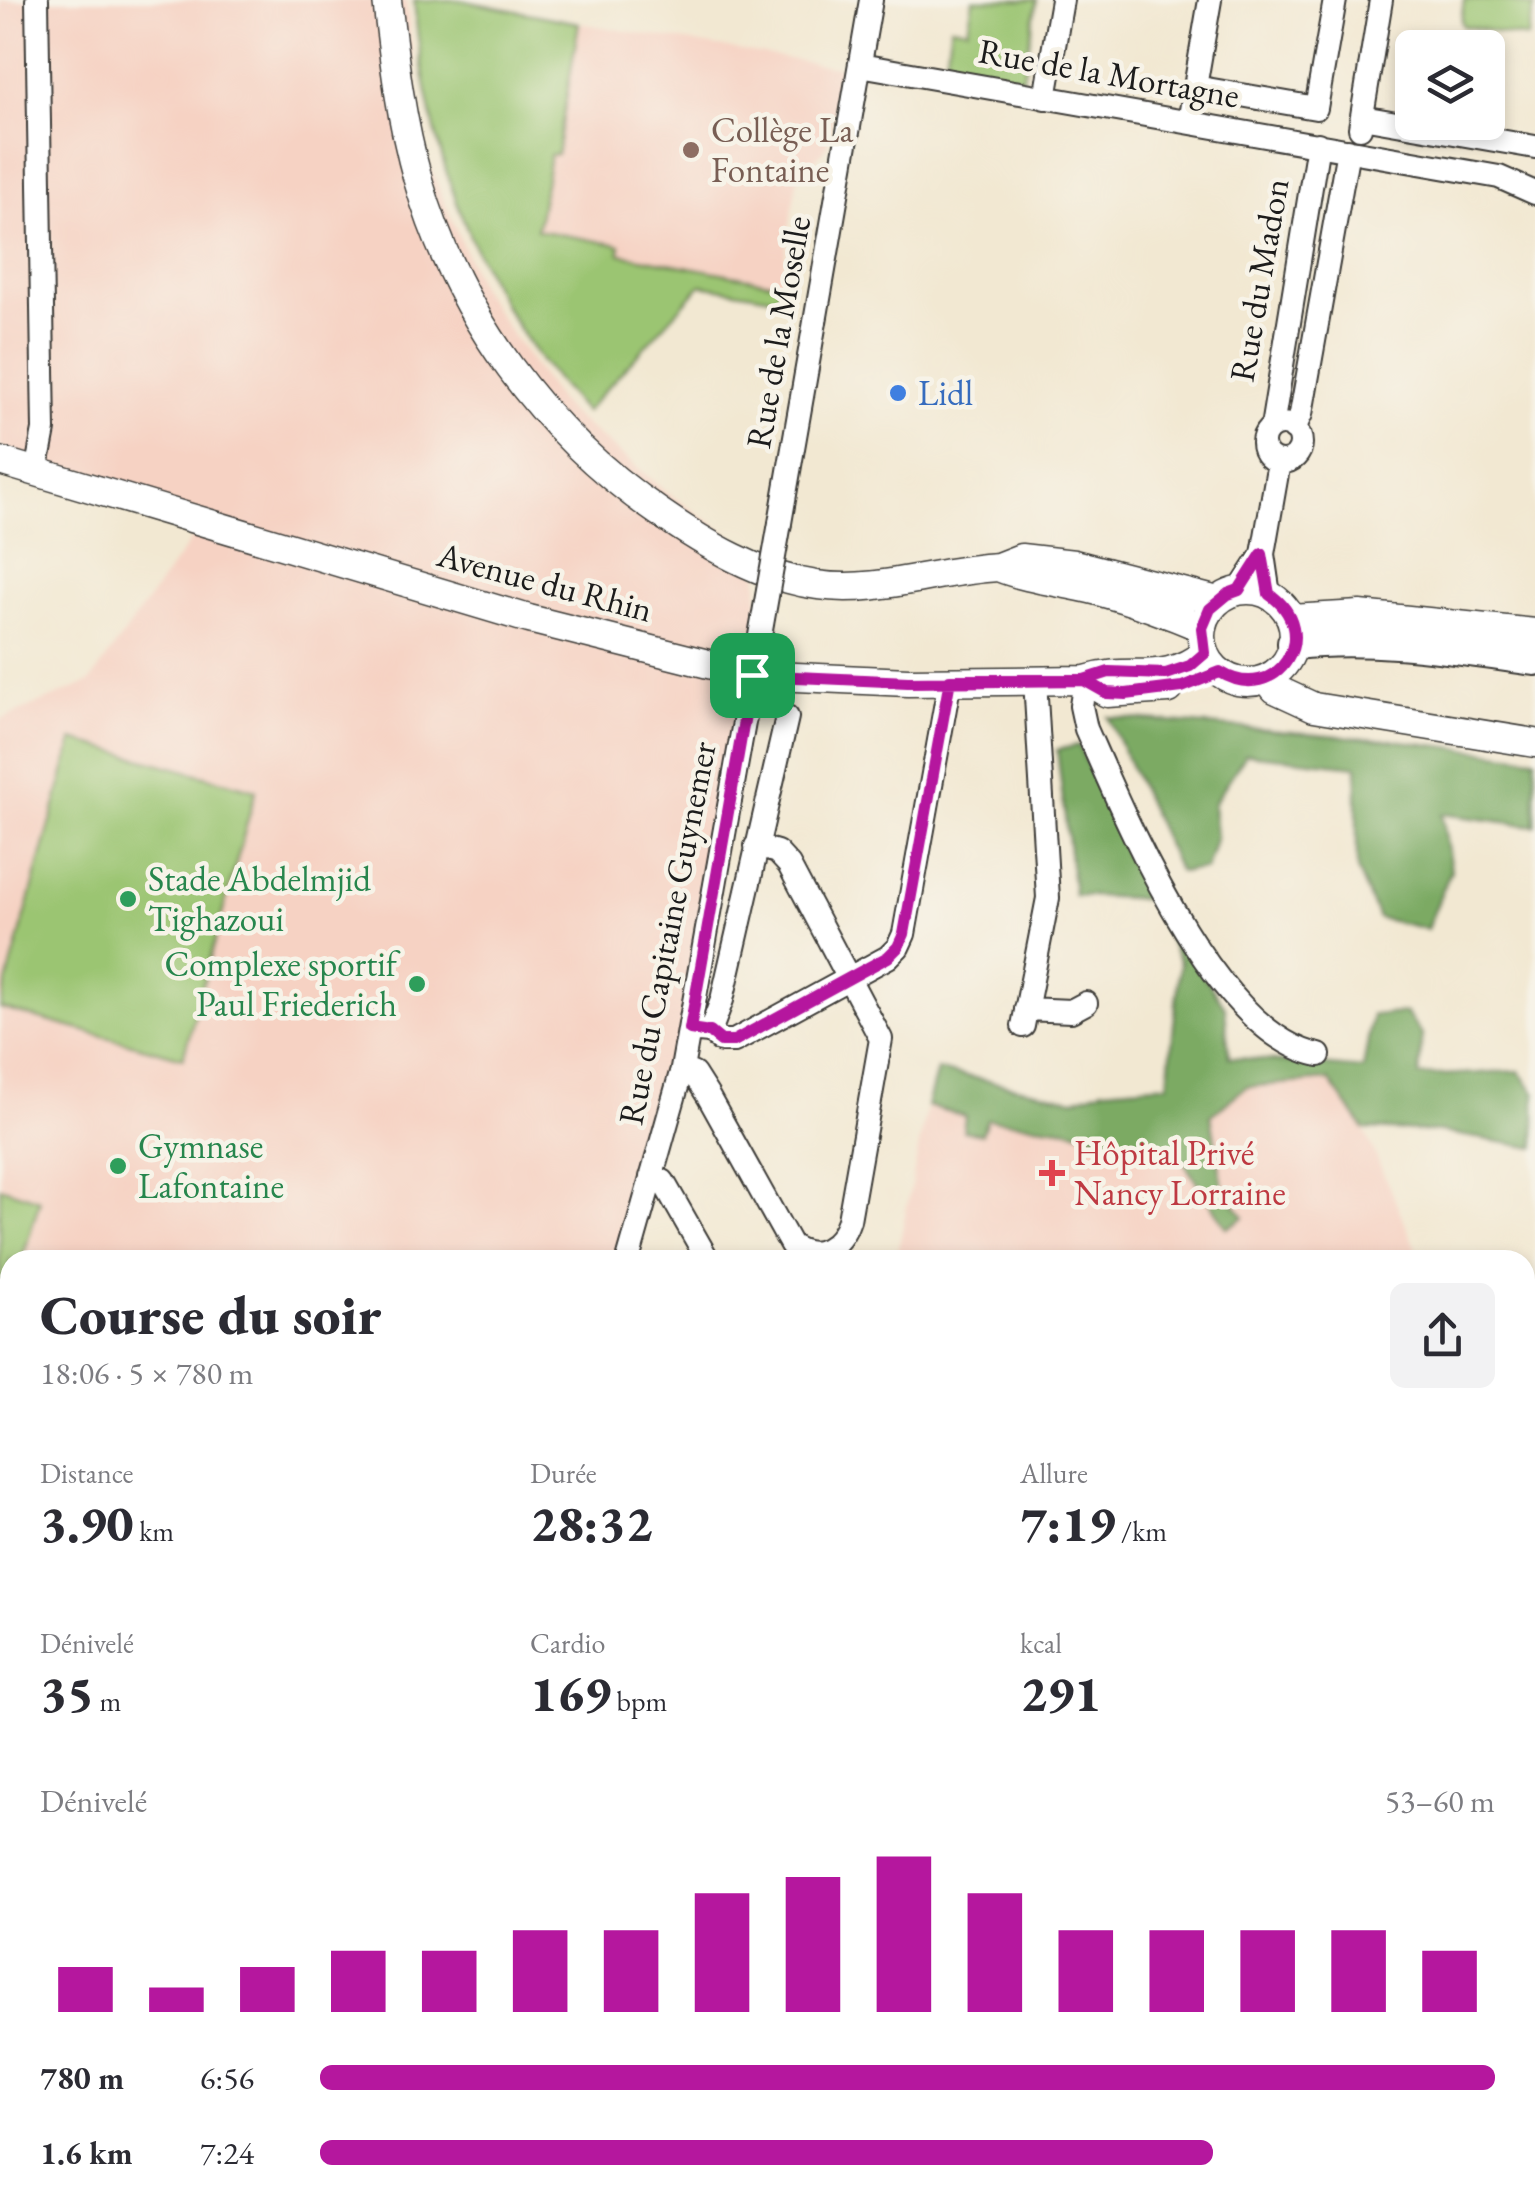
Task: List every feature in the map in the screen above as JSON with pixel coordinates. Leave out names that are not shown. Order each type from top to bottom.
[{"type":"highway","points":[[1284,651],[1340,638],[1392,640],[1535,659]]},
{"type":"main road","points":[[387,0],[398,88],[426,206],[455,277],[486,332],[520,382],[597,465],[700,539],[750,564],[801,582],[848,588],[998,567],[1021,558],[1074,564],[1228,596],[1269,594],[1286,609],[1284,651],[1275,690],[1329,710],[1535,744]]},
{"type":"main road","name":"Avenue du Rhin","points":[[0,460],[528,619],[755,661],[908,682],[1084,680],[1109,672],[1166,674],[1190,666],[1209,651]]},
{"type":"main road","points":[[998,567],[1024,578],[1097,591],[1154,608],[1242,682],[1284,651],[1360,614],[1535,633]]},
{"type":"main road","points":[[1209,651],[1210,609],[1228,596]]},
{"type":"street","points":[[36,472],[44,430],[37,0]]},
{"type":"street","name":"Rue de la Moselle","points":[[755,661],[871,0]]},
{"type":"street","points":[[1046,98],[1062,0]]},
{"type":"street","points":[[1188,122],[1210,0]]},
{"type":"street","points":[[1195,86],[1316,108],[1335,0]]},
{"type":"street","name":"Rue du Madon","points":[[1283,428],[1301,414],[1352,150],[1362,117],[1381,0]]},
{"type":"street","name":"Rue de la Mortagne","points":[[860,65],[1500,177],[1535,193]]},
{"type":"street","points":[[1362,117],[1535,147]]},
{"type":"street","name":"Rue du Madon","points":[[1283,428],[1318,144]]},
{"type":"street","points":[[1269,594],[1262,554],[1278,462],[1291,460],[1299,452],[1300,439],[1283,428]]},
{"type":"street","points":[[1228,596],[1262,554]]},
{"type":"street","name":"Rue du Capitaine Guynemer","points":[[631,1250],[682,1069],[700,1031],[755,661]]},
{"type":"street","points":[[787,717],[722,1000],[700,1031],[721,1041],[734,1041],[888,957],[898,947],[904,934],[950,680]]},
{"type":"street","points":[[1035,680],[1048,886],[1025,1018],[1071,1011],[1086,1003]]},
{"type":"street","points":[[1084,680],[1081,706],[1086,729],[1145,860],[1189,934],[1232,994],[1267,1030],[1292,1046],[1319,1056]]},
{"type":"street","points":[[756,846],[777,852],[789,865],[879,1032],[881,1048],[849,1220],[843,1238],[824,1250]]},
{"type":"street","points":[[682,1069],[694,1074],[791,1244],[799,1250]]},
{"type":"street","points":[[651,1177],[664,1181],[702,1250]]},
{"type":"shaded area","points":[[0,0],[406,0],[426,158],[481,290],[563,407],[668,493],[758,555],[758,682],[635,1250],[0,1250],[0,720],[90,682],[195,534],[0,447]]},
{"type":"shaded area","name":"Collège La Fontaine","points":[[579,23],[841,68],[827,146],[797,180],[780,284],[619,254],[620,245],[537,230],[550,154],[557,153]]},
{"type":"shaded area","name":"Hôpital Privé Nancy Lorraine","points":[[1329,1080],[1364,1129],[1417,1250],[898,1250],[927,1106],[965,1116],[1068,1129],[1181,1159],[1243,1217],[1223,1187],[1211,1115],[1246,1087]]},
{"type":"green space","points":[[414,0],[460,0],[579,23],[557,154],[550,155],[537,230],[620,245],[620,254],[780,284],[777,298],[701,285],[585,412],[515,322],[464,221],[431,113]]},
{"type":"green space","points":[[973,0],[1037,0],[1023,78],[945,65],[951,26],[968,29]]},
{"type":"green space","points":[[1464,0],[1500,0],[1534,6],[1528,38],[1505,34],[1505,30],[1463,26]]},
{"type":"green space","points":[[1108,717],[1402,741],[1535,758],[1535,826],[1442,814],[1451,870],[1427,929],[1378,918],[1357,870],[1357,766],[1246,754],[1213,804],[1216,836],[1206,869],[1179,872]]},
{"type":"green space","name":"Stade Abdelmjid Tighazoui","points":[[73,740],[256,790],[183,1058],[0,1008]]},
{"type":"green space","points":[[1079,745],[1133,871],[1225,1007],[1229,1057],[1363,1069],[1372,1015],[1406,1013],[1422,1035],[1419,1076],[1519,1071],[1535,1092],[1535,1148],[1441,1132],[1364,1129],[1329,1080],[1246,1087],[1211,1115],[1223,1187],[1244,1217],[1227,1228],[1181,1158],[1068,1129],[987,1119],[982,1134],[963,1131],[965,1116],[927,1106],[937,1070],[1074,1099],[1103,1089],[1168,1084],[1180,962],[1149,899],[1074,895],[1057,750]]},
{"type":"green space","points":[[0,1187],[40,1200],[25,1250],[0,1250]]},
{"type":"place","name":"Collège La Fontaine","points":[[691,150]]},
{"type":"place","name":"Lidl","points":[[898,393]]},
{"type":"place","name":"Stade Abdelmjid Tighazoui","points":[[128,899]]},
{"type":"place","name":"Complexe sportif Paul Friederich","points":[[417,984]]},
{"type":"place","name":"Gymnase Lafontaine","points":[[118,1166]]},
{"type":"place","name":"Hôpital Privé Nancy Lorraine","points":[[1052,1173]]},
{"type":"route","points":[[752,675],[690,1029],[710,1032],[721,1041],[734,1041],[888,957],[898,947],[904,934],[950,680],[1035,680],[1084,680],[1107,693],[1126,694],[1195,684],[1220,672],[1230,679],[1255,682],[1286,663],[1294,643],[1294,630],[1286,609],[1269,594],[1262,554],[1239,590],[1210,609],[1202,628],[1205,653],[1177,672],[1109,672],[1084,680],[950,680],[908,682],[752,675]]}]
